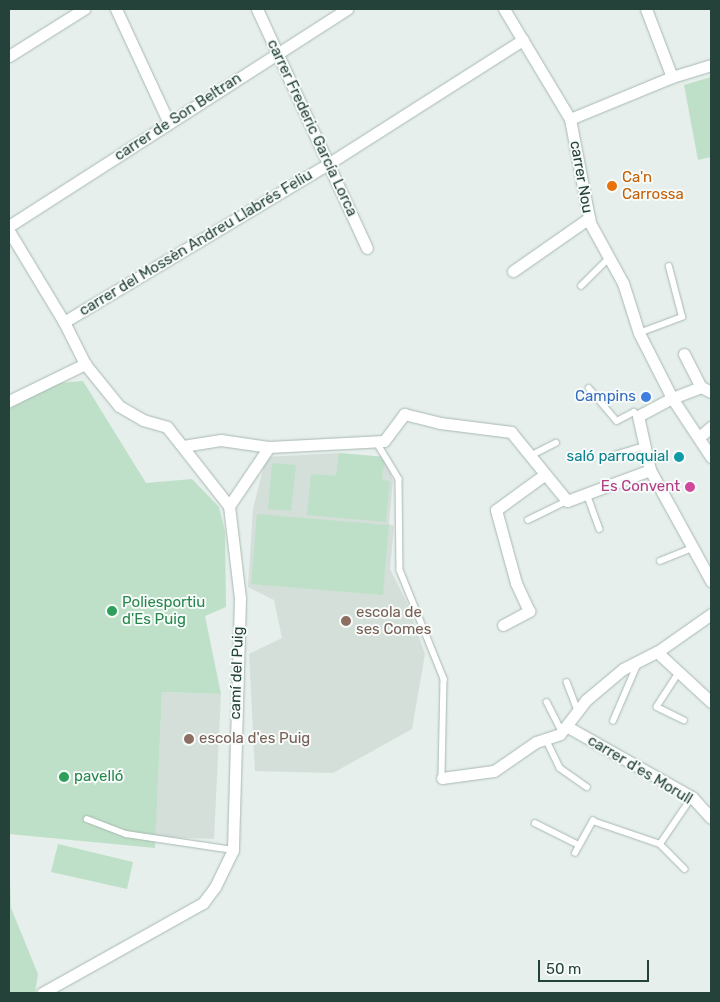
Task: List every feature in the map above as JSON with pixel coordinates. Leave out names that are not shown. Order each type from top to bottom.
[{"type":"street","points":[[9,56],[84,9]]},
{"type":"street","points":[[116,9],[169,124]]},
{"type":"street","name":"carrer Frederic García Lorca","points":[[257,9],[367,248]]},
{"type":"street","name":"carrer de Son Beltran","points":[[9,226],[347,9]]},
{"type":"street","name":"carrer Nou","points":[[504,9],[570,119],[589,218],[623,283],[639,333],[672,398],[711,457]]},
{"type":"street","points":[[646,9],[672,77]]},
{"type":"street","name":"carrer del Mossèn Andreu Llabrés Feliu","points":[[64,322],[328,164],[523,40]]},
{"type":"street","points":[[570,119],[672,77],[711,65]]},
{"type":"street","points":[[513,272],[589,218]]},
{"type":"street","points":[[9,231],[64,322],[85,364],[119,406],[143,420],[167,427],[184,446],[229,506],[269,447]]},
{"type":"street","points":[[684,354],[706,390],[672,398],[638,416],[650,470],[711,581]]},
{"type":"street","points":[[9,401],[85,364]]},
{"type":"street","points":[[184,446],[221,440],[269,447],[384,441],[404,414],[440,423],[511,432],[529,457],[567,501],[650,470]]},
{"type":"street","points":[[698,437],[711,427]]},
{"type":"street","points":[[503,625],[529,611],[516,584],[496,510],[544,475]]},
{"type":"street","name":"camí del Puig","points":[[42,993],[203,903],[215,886],[233,850],[240,598],[229,506]]},
{"type":"street","points":[[442,778],[494,771],[564,729],[578,711],[623,670],[657,652],[711,614]]},
{"type":"street","points":[[657,652],[711,702]]},
{"type":"street","name":"carrer d'es Morull","points":[[564,729],[692,797],[711,818]]},
{"type":"lane","points":[[581,286],[609,258]]},
{"type":"lane","points":[[639,333],[682,317],[670,267]]},
{"type":"lane","points":[[589,388],[617,421],[634,412],[638,416]]},
{"type":"lane","points":[[376,441],[400,479],[400,570],[444,679],[442,778]]},
{"type":"lane","points":[[529,457],[556,443]]},
{"type":"lane","points":[[612,456],[645,446]]},
{"type":"lane","points":[[587,494],[600,529]]},
{"type":"lane","points":[[528,520],[567,501]]},
{"type":"lane","points":[[660,561],[692,548]]},
{"type":"lane","points":[[613,721],[638,662]]},
{"type":"lane","points":[[679,673],[657,707],[684,720]]},
{"type":"lane","points":[[567,682],[578,711]]},
{"type":"lane","points":[[548,702],[564,729]]},
{"type":"lane","points":[[546,739],[560,768],[587,787]]},
{"type":"lane","points":[[660,844],[692,797]]},
{"type":"lane","points":[[87,819],[126,834],[233,850]]},
{"type":"lane","points":[[575,853],[593,822],[660,844],[685,869]]},
{"type":"lane","points":[[535,823],[579,846]]},
{"type":"shaded area","name":"escola de ses Comes","points":[[339,453],[385,457],[393,481],[389,524],[394,526],[390,569],[408,605],[425,654],[412,729],[333,773],[255,771],[249,654],[282,638],[274,600],[248,587],[253,509],[266,457]]},
{"type":"shaded area","name":"escola d'es Puig","points":[[162,692],[221,694],[214,839],[155,837]]},
{"type":"green space","points":[[711,77],[711,157],[698,160],[684,85]]},
{"type":"green space","name":"Poliesportiu d'Es Puig","points":[[83,381],[146,483],[192,479],[219,507],[225,531],[226,607],[205,616],[221,694],[162,692],[155,848],[9,834],[9,409],[58,383]]},
{"type":"green space","points":[[339,453],[385,457],[382,480],[390,481],[386,522],[307,515],[311,474],[336,476]]},
{"type":"green space","points":[[272,463],[296,465],[291,511],[268,509]]},
{"type":"green space","points":[[257,514],[389,525],[383,595],[251,584]]},
{"type":"green space","points":[[58,844],[133,862],[127,889],[51,872]]},
{"type":"green space","points":[[9,858],[11,908],[38,974],[35,993],[9,993]]},
{"type":"place","name":"Ca'n Carrossa","points":[[612,186]]},
{"type":"place","name":"Campins","points":[[646,397]]},
{"type":"place","name":"saló parroquial","points":[[679,457]]},
{"type":"place","name":"Es Convent","points":[[690,487]]},
{"type":"place","name":"Poliesportiu d'Es Puig","points":[[112,611]]},
{"type":"place","name":"escola de ses Comes","points":[[346,621]]},
{"type":"place","name":"escola d'es Puig","points":[[189,739]]},
{"type":"place","name":"pavelló","points":[[64,777]]}]
